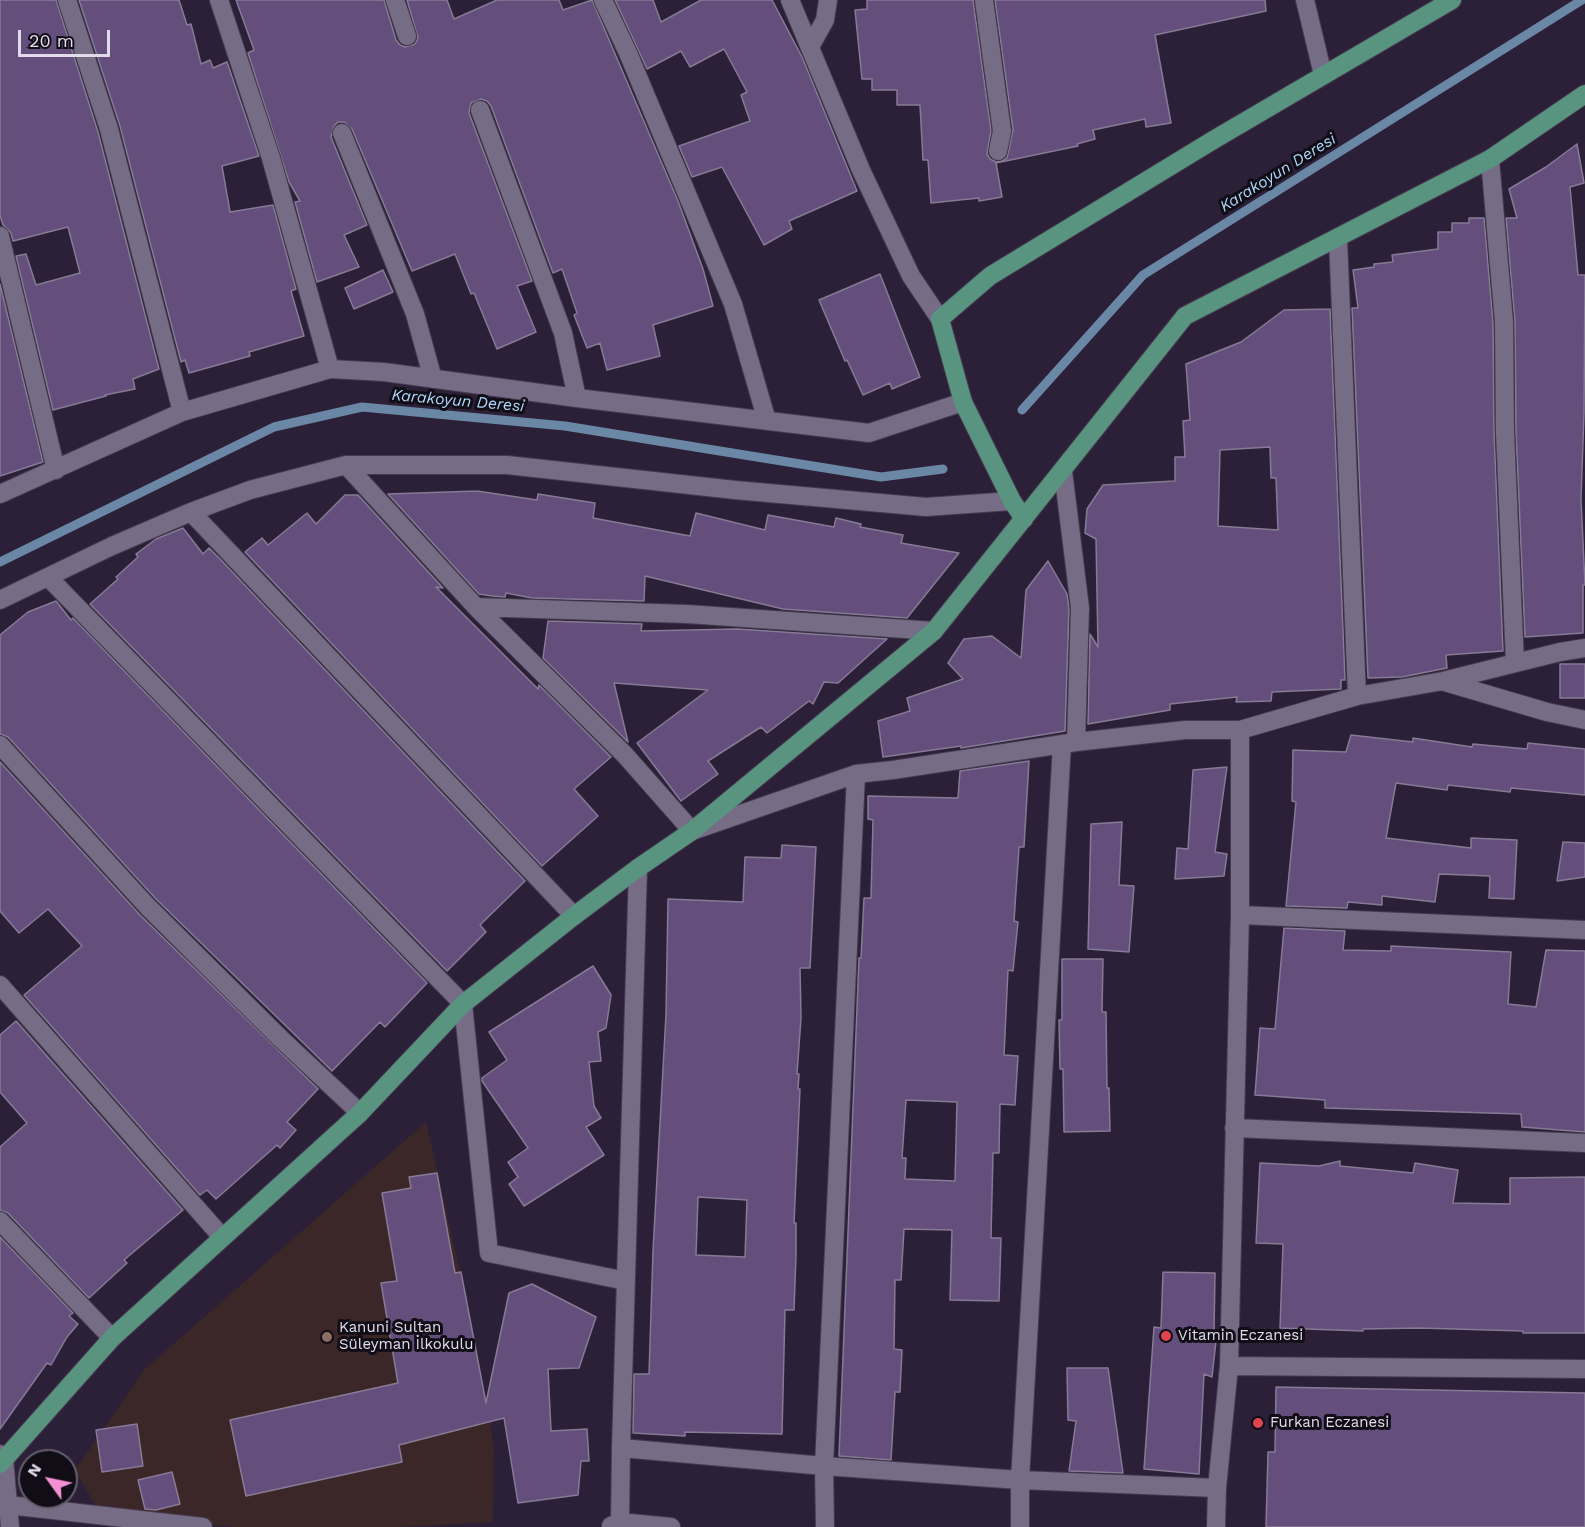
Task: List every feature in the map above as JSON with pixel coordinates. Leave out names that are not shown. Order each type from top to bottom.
[{"type":"main road","points":[[1024,519],[1012,501],[963,402],[940,319],[990,276],[1452,0]]},
{"type":"main road","points":[[1,1459],[112,1338],[360,1113],[463,1004],[574,916],[692,831],[934,631],[1064,471],[1185,316],[1490,159],[1585,94]]},
{"type":"street","points":[[67,0],[109,129],[182,412]]},
{"type":"street","points":[[219,0],[271,158],[330,369]]},
{"type":"street","points":[[394,0],[407,36]]},
{"type":"street","points":[[603,0],[628,53],[733,304],[767,421]]},
{"type":"street","points":[[790,0],[861,170],[911,276],[940,319]]},
{"type":"street","points":[[810,47],[825,20],[828,0]]},
{"type":"street","points":[[984,0],[1002,131],[998,151]]},
{"type":"street","points":[[1305,0],[1323,75]]},
{"type":"street","points":[[480,110],[563,333],[577,398]]},
{"type":"street","points":[[342,133],[415,314],[433,379]]},
{"type":"street","points":[[1490,159],[1504,322],[1505,432],[1515,663]]},
{"type":"street","points":[[0,236],[56,470]]},
{"type":"street","points":[[1338,239],[1357,696]]},
{"type":"street","points":[[0,494],[182,412],[330,369],[384,372],[869,433],[963,402]]},
{"type":"street","points":[[346,465],[476,607],[625,755],[692,831],[856,774],[1069,743],[1185,730],[1240,730],[1357,696],[1443,681],[1560,651],[1585,648]]},
{"type":"street","points":[[0,600],[112,546],[191,512],[250,490],[346,465],[507,465],[735,490],[926,507],[1012,501]]},
{"type":"street","points":[[1020,1527],[1020,1480],[1080,608],[1064,471]]},
{"type":"street","points":[[191,512],[574,916]]},
{"type":"street","points":[[48,577],[463,1004],[489,1252],[626,1281]]},
{"type":"street","points":[[476,607],[687,614],[934,631]]},
{"type":"street","points":[[1443,681],[1547,712],[1585,720]]},
{"type":"street","points":[[1216,1527],[1217,1488],[1229,1366],[1240,915],[1240,730]]},
{"type":"street","points":[[0,745],[148,907],[280,1038],[360,1113]]},
{"type":"street","points":[[825,1527],[824,1466],[856,774]]},
{"type":"street","points":[[638,868],[621,1448],[615,1524],[671,1527]]},
{"type":"street","points":[[1240,915],[1585,930]]},
{"type":"street","points":[[0,985],[222,1237]]},
{"type":"street","points":[[1234,1128],[1585,1143]]},
{"type":"street","points":[[0,1221],[112,1338]]},
{"type":"street","points":[[1229,1366],[1585,1369]]},
{"type":"street","points":[[621,1448],[1020,1480],[1217,1488]]},
{"type":"street","points":[[1,1459],[10,1527]]},
{"type":"street","points":[[8,1505],[203,1527]]},
{"type":"shaded area","name":"Kanuni Sultan Süleyman İlkokulu","points":[[426,1122],[468,1306],[494,1446],[493,1522],[399,1527],[233,1527],[98,1510],[78,1475],[78,1466],[145,1369]]},
{"type":"building","points":[[0,0],[56,0],[98,132],[159,369],[133,379],[135,389],[53,410],[16,256],[26,254],[36,285],[80,273],[68,227],[13,241],[11,233],[3,225],[0,216]]},
{"type":"building","points":[[79,0],[179,0],[187,25],[191,24],[201,64],[210,60],[213,68],[227,62],[259,156],[222,166],[230,212],[273,205],[296,289],[291,291],[304,336],[249,352],[250,356],[189,373],[185,360],[181,362],[120,126]]},
{"type":"building","points":[[236,0],[384,0],[396,40],[405,47],[415,44],[418,38],[407,0],[447,0],[454,19],[497,0],[559,0],[563,10],[592,0],[678,201],[703,269],[713,306],[653,325],[660,356],[607,370],[600,343],[587,348],[574,315],[577,313],[562,269],[553,273],[491,106],[487,101],[481,99],[471,103],[469,113],[532,281],[517,286],[536,332],[497,349],[455,254],[412,271],[352,129],[344,122],[338,122],[334,126],[331,137],[367,225],[344,235],[359,267],[317,282],[295,202],[300,201],[289,182],[248,53],[254,50]]},
{"type":"building","points":[[615,0],[653,0],[661,22],[701,0],[772,0],[802,57],[857,191],[789,221],[792,229],[764,245],[722,167],[692,177],[679,146],[750,121],[741,95],[747,92],[724,49],[690,67],[681,51],[647,69]]},
{"type":"building","points":[[867,0],[973,0],[991,131],[987,154],[996,162],[1007,158],[1013,130],[995,0],[1265,0],[1266,11],[1155,35],[1171,123],[1146,127],[1145,119],[1093,130],[1095,139],[1077,144],[1078,146],[996,163],[1002,197],[979,201],[979,198],[931,203],[928,160],[923,160],[920,105],[897,105],[897,90],[872,90],[872,79],[862,79],[855,10],[867,9]]},
{"type":"building","points":[[1577,144],[1584,183],[1570,187],[1578,275],[1585,275],[1581,499],[1585,585],[1583,585],[1583,633],[1525,637],[1516,432],[1515,322],[1506,218],[1517,218],[1509,189],[1546,167]]},
{"type":"building","points":[[1469,218],[1484,218],[1493,323],[1494,432],[1503,651],[1446,655],[1447,668],[1402,677],[1368,678],[1352,308],[1358,308],[1353,270],[1393,262],[1392,255],[1438,249],[1438,232],[1452,232],[1452,223],[1469,223]]},
{"type":"building","points":[[383,270],[393,292],[354,309],[345,288]]},
{"type":"building","points":[[880,274],[920,377],[892,389],[890,383],[863,395],[847,360],[845,361],[819,300]]},
{"type":"building","points":[[0,284],[43,462],[0,476]]},
{"type":"building","points":[[1330,309],[1345,680],[1341,680],[1341,689],[1272,692],[1271,701],[1236,702],[1237,697],[1170,704],[1170,710],[1088,724],[1090,634],[1098,647],[1096,539],[1085,533],[1087,509],[1103,485],[1175,481],[1175,457],[1185,457],[1183,421],[1190,420],[1186,364],[1241,342],[1284,310]],"holes":[[[1270,447],[1271,478],[1276,478],[1278,530],[1218,526],[1220,450]]]},
{"type":"building","points":[[477,491],[537,500],[538,494],[595,503],[593,518],[690,536],[696,513],[765,530],[768,515],[834,527],[836,518],[861,524],[860,527],[903,535],[901,543],[959,553],[907,618],[783,609],[645,576],[644,601],[532,598],[506,593],[505,597],[492,596],[479,594],[388,494]]},
{"type":"building","points":[[345,495],[358,495],[443,588],[436,587],[538,689],[539,685],[611,757],[574,789],[598,816],[542,866],[245,552],[262,538],[268,545],[307,513],[316,524]]},
{"type":"building","points":[[183,528],[203,554],[209,548],[221,560],[525,881],[480,925],[486,932],[447,971],[90,604],[118,579],[116,577],[138,557],[136,554],[156,539]]},
{"type":"building","points":[[1048,561],[1067,594],[1069,609],[1065,731],[961,748],[961,746],[883,757],[878,721],[910,711],[907,698],[963,679],[948,663],[964,639],[992,636],[1021,658],[1026,590]]},
{"type":"building","points":[[56,601],[71,620],[73,618],[427,983],[385,1027],[380,1022],[332,1071],[156,899],[8,737],[0,734],[0,635],[28,612]]},
{"type":"building","points":[[548,621],[642,624],[641,631],[738,629],[887,639],[838,683],[824,682],[813,704],[809,701],[767,733],[761,727],[708,761],[718,774],[681,801],[637,743],[708,690],[614,683],[628,742],[543,658]]},
{"type":"building","points":[[1560,664],[1585,664],[1585,698],[1560,698]]},
{"type":"building","points":[[1351,735],[1413,742],[1413,738],[1472,747],[1473,744],[1527,749],[1528,743],[1585,749],[1585,795],[1511,788],[1510,792],[1448,785],[1447,790],[1396,783],[1386,838],[1471,848],[1471,838],[1517,840],[1514,899],[1489,898],[1490,876],[1439,874],[1435,902],[1382,896],[1382,905],[1348,902],[1347,908],[1286,906],[1296,802],[1292,801],[1293,750],[1346,752]]},
{"type":"building","points":[[1029,761],[1024,847],[1019,847],[1014,921],[1018,922],[1013,971],[1008,970],[1004,1055],[1018,1056],[1015,1105],[1000,1104],[999,1153],[993,1153],[991,1238],[1001,1238],[999,1301],[950,1300],[952,1230],[904,1229],[901,1280],[895,1280],[894,1349],[902,1350],[900,1392],[895,1392],[891,1460],[839,1456],[859,958],[861,958],[864,898],[871,898],[873,820],[868,819],[868,796],[958,798],[960,771]],"holes":[[[906,1100],[957,1102],[955,1181],[905,1179],[906,1158],[902,1158]]]},
{"type":"building","points":[[0,762],[140,915],[318,1089],[287,1122],[296,1130],[280,1148],[277,1145],[216,1199],[207,1190],[200,1195],[24,995],[82,946],[48,909],[19,933],[0,911]]},
{"type":"building","points":[[1227,767],[1215,852],[1227,854],[1224,876],[1175,879],[1177,848],[1188,849],[1193,770]]},
{"type":"building","points":[[1122,822],[1119,885],[1134,886],[1129,952],[1088,949],[1091,824]]},
{"type":"building","points":[[1563,842],[1585,843],[1585,877],[1557,881]]},
{"type":"building","points":[[782,845],[816,847],[810,968],[800,968],[801,1018],[797,1074],[799,1074],[798,1089],[800,1089],[794,1223],[796,1223],[796,1255],[794,1310],[785,1310],[782,1434],[685,1432],[685,1436],[633,1433],[634,1374],[649,1374],[653,1251],[666,1014],[668,899],[743,902],[745,857],[781,858]],"holes":[[[698,1197],[747,1200],[745,1257],[696,1255]]]},
{"type":"building","points":[[1284,928],[1345,931],[1343,950],[1391,951],[1391,946],[1511,952],[1508,1004],[1536,1007],[1546,950],[1585,951],[1585,1132],[1522,1127],[1521,1114],[1325,1108],[1325,1100],[1255,1095],[1260,1028],[1275,1029]]},
{"type":"building","points":[[1062,959],[1103,959],[1102,1012],[1106,1012],[1110,1131],[1064,1132],[1063,1069],[1060,1069],[1059,1020],[1062,1020]]},
{"type":"building","points":[[593,966],[611,995],[606,1028],[598,1032],[601,1061],[589,1062],[594,1106],[601,1118],[586,1127],[604,1155],[524,1206],[509,1184],[518,1177],[508,1162],[528,1148],[482,1081],[482,1078],[507,1060],[489,1032]]},
{"type":"building","points":[[16,1021],[183,1210],[124,1260],[127,1263],[89,1298],[8,1213],[0,1210],[0,1147],[27,1123],[0,1092],[0,1035]]},
{"type":"building","points":[[1340,1161],[1340,1166],[1413,1173],[1415,1163],[1458,1170],[1453,1203],[1510,1204],[1510,1178],[1585,1177],[1585,1333],[1523,1333],[1523,1331],[1420,1328],[1363,1329],[1363,1331],[1280,1328],[1283,1244],[1256,1243],[1260,1163],[1319,1166]]},
{"type":"building","points":[[437,1173],[455,1273],[461,1272],[486,1403],[509,1293],[532,1284],[596,1317],[579,1368],[548,1369],[551,1431],[587,1429],[589,1461],[581,1461],[578,1495],[518,1503],[504,1418],[399,1445],[402,1462],[246,1496],[230,1420],[398,1383],[381,1283],[397,1281],[382,1193],[411,1188],[409,1177]]},
{"type":"building","points":[[0,1237],[73,1313],[69,1316],[78,1324],[67,1337],[51,1365],[47,1363],[0,1429]]},
{"type":"building","points":[[1163,1272],[1215,1273],[1214,1332],[1217,1332],[1212,1377],[1204,1374],[1199,1474],[1144,1469],[1154,1327],[1161,1328]]},
{"type":"building","points":[[1067,1368],[1108,1368],[1123,1473],[1069,1471],[1076,1421],[1068,1420]]},
{"type":"building","points":[[1276,1387],[1585,1393],[1585,1527],[1266,1527],[1268,1452],[1275,1452]]},
{"type":"building","points":[[137,1424],[143,1466],[102,1472],[96,1430]]},
{"type":"building","points":[[172,1472],[180,1504],[156,1510],[145,1509],[138,1480]]},
{"type":"waterway","name":"Karakoyun Deresi","points":[[1022,410],[1143,275],[1582,0]]},
{"type":"waterway","name":"Karakoyun Deresi","points":[[0,562],[274,427],[362,407],[565,426],[881,477],[943,469]]},
{"type":"place","name":"Vitamin Eczanesi","points":[[1166,1336]]},
{"type":"place","name":"Kanuni Sultan Süleyman İlkokulu","points":[[327,1337]]},
{"type":"place","name":"Furkan Eczanesi","points":[[1258,1423]]}]
